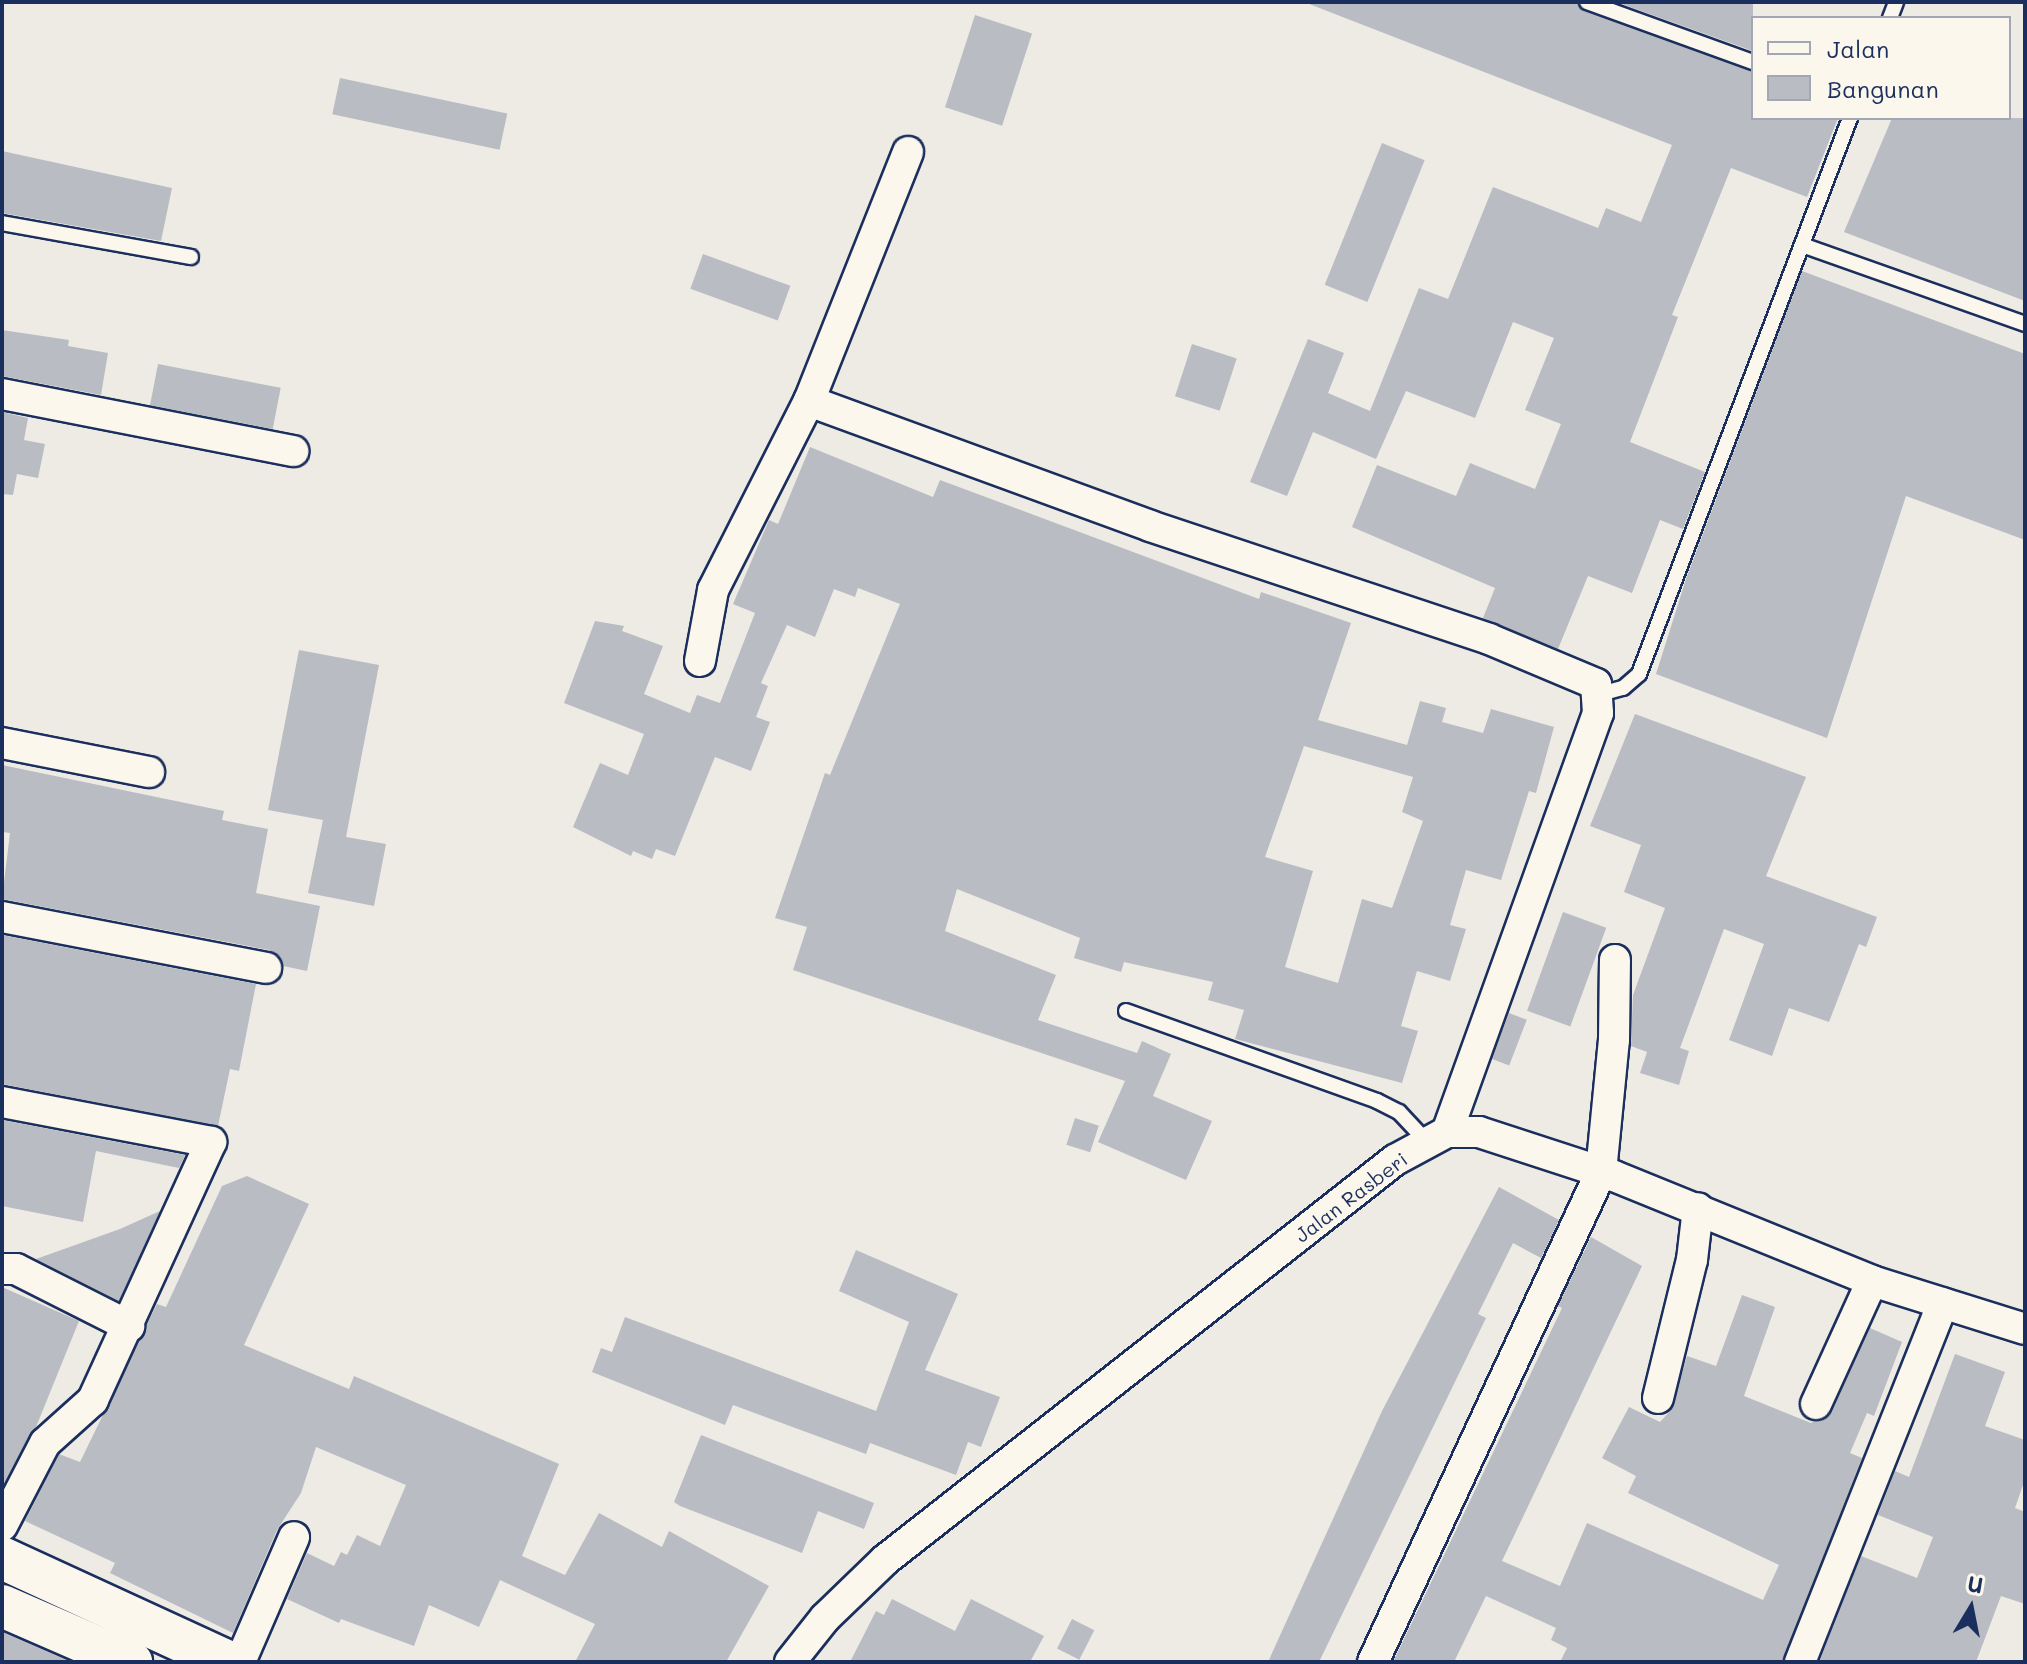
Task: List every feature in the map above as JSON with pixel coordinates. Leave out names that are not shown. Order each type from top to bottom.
[{"type":"main road","points":[[2,1558],[228,1662]]},
{"type":"main road","points":[[2,1606],[131,1662]]},
{"type":"street","points":[[700,661],[713,590],[809,401],[908,152]]},
{"type":"street","points":[[2,394],[293,451]]},
{"type":"street","points":[[809,401],[1150,526],[1489,639],[1574,672],[1596,684],[1600,694],[1598,713],[1437,1138],[1479,1132],[1698,1208],[1872,1281],[2025,1329]]},
{"type":"street","points":[[2,743],[149,772]]},
{"type":"street","points":[[2,917],[266,968]]},
{"type":"street","points":[[1373,1662],[1601,1172],[1614,1040],[1615,960]]},
{"type":"street","points":[[2,1102],[211,1142],[93,1400],[45,1443],[2,1526]]},
{"type":"street","name":"Jalan Rasberi","points":[[790,1662],[825,1618],[885,1560],[1395,1160],[1437,1138]]},
{"type":"street","points":[[1658,1398],[1692,1260],[1698,1208]]},
{"type":"street","points":[[2,1269],[16,1269],[129,1326]]},
{"type":"street","points":[[1816,1404],[1872,1281]]},
{"type":"street","points":[[1800,1662],[1943,1303]]},
{"type":"street","points":[[240,1662],[294,1537]]},
{"type":"lane","points":[[1587,2],[1751,61]]},
{"type":"lane","points":[[1600,694],[1623,688],[1639,674],[1849,120]]},
{"type":"lane","points":[[2,223],[191,257]]},
{"type":"lane","points":[[1802,245],[2025,324]]},
{"type":"lane","points":[[1126,1011],[1377,1101],[1437,1138]]},
{"type":"building","points":[[1304,2],[1577,2],[1584,11],[1751,71],[1751,120],[1837,120],[1807,197],[1731,168],[1672,315],[1678,317],[1630,442],[1705,472],[1683,529],[1660,520],[1632,593],[1588,576],[1558,649],[1483,618],[1495,588],[1352,527],[1377,465],[1456,496],[1470,463],[1535,489],[1561,424],[1525,410],[1554,338],[1513,322],[1475,418],[1406,391],[1376,459],[1313,432],[1287,496],[1250,482],[1308,339],[1344,353],[1328,393],[1370,411],[1419,288],[1448,299],[1493,187],[1598,228],[1606,208],[1641,222],[1672,145]]},
{"type":"building","points":[[1616,2],[1753,2],[1751,50]]},
{"type":"building","points":[[975,15],[1032,34],[1002,126],[945,107]]},
{"type":"building","points":[[340,78],[507,114],[500,150],[332,114]]},
{"type":"building","points":[[2025,118],[2025,301],[1844,232],[1891,120]]},
{"type":"building","points":[[1382,143],[1425,160],[1367,302],[1325,285]]},
{"type":"building","points":[[2,151],[172,188],[161,241],[2,213]]},
{"type":"building","points":[[703,254],[790,286],[778,321],[690,289]]},
{"type":"building","points":[[1802,271],[2025,354],[2025,540],[1906,496],[1827,738],[1656,674],[1686,579]]},
{"type":"building","points":[[2,330],[69,340],[68,346],[108,353],[101,395],[2,376]]},
{"type":"building","points":[[1192,344],[1237,359],[1220,411],[1175,396]]},
{"type":"building","points":[[158,364],[281,388],[273,429],[150,405]]},
{"type":"building","points":[[2,412],[28,418],[24,440],[45,444],[38,478],[17,474],[13,495],[2,494]]},
{"type":"building","points":[[810,447],[933,497],[940,480],[1259,599],[1261,592],[1351,623],[1318,720],[1407,745],[1420,701],[1446,708],[1442,722],[1483,733],[1491,709],[1554,727],[1536,793],[1529,791],[1501,880],[1466,870],[1450,925],[1466,929],[1450,981],[1417,971],[1401,1026],[1418,1031],[1402,1083],[1235,1039],[1244,1010],[1208,1000],[1213,982],[1124,962],[1121,972],[1074,958],[1080,938],[957,889],[945,931],[1056,975],[1038,1020],[1137,1053],[1142,1041],[1171,1054],[1153,1096],[1212,1121],[1186,1180],[1098,1142],[1125,1081],[793,970],[807,927],[775,918],[825,773],[830,775],[900,604],[858,588],[855,597],[834,589],[815,637],[787,625],[761,683],[768,686],[756,717],[770,722],[751,771],[715,757],[675,856],[656,849],[652,859],[633,851],[631,856],[573,827],[600,763],[628,775],[644,734],[564,703],[595,621],[624,626],[622,631],[663,646],[644,694],[690,713],[697,695],[720,703],[755,613],[733,604],[769,520],[778,524]],"holes":[[[1304,746],[1413,777],[1402,812],[1423,821],[1392,908],[1362,899],[1338,983],[1285,967],[1313,871],[1265,857]]]},
{"type":"building","points":[[299,650],[379,665],[346,837],[386,844],[374,906],[308,893],[323,820],[268,810]]},
{"type":"building","points":[[1635,714],[1806,777],[1766,876],[1877,917],[1866,947],[1859,944],[1829,1022],[1789,1008],[1772,1056],[1729,1040],[1764,944],[1724,929],[1680,1048],[1689,1051],[1679,1085],[1640,1073],[1647,1052],[1631,1046],[1633,995],[1665,908],[1624,892],[1641,845],[1590,826]]},
{"type":"building","points":[[2,765],[224,811],[222,820],[268,829],[256,893],[320,906],[307,971],[283,966],[269,950],[2,899],[10,833],[2,832]]},
{"type":"building","points":[[1563,912],[1606,928],[1570,1026],[1527,1011]]},
{"type":"building","points":[[2,935],[256,984],[239,1071],[230,1069],[218,1126],[2,1084]]},
{"type":"building","points":[[1509,1013],[1527,1020],[1509,1066],[1491,1059]]},
{"type":"building","points":[[1075,1118],[1099,1126],[1090,1152],[1066,1145]]},
{"type":"building","points":[[2,1120],[185,1155],[179,1168],[96,1151],[83,1222],[2,1206]]},
{"type":"building","points":[[247,1176],[309,1204],[244,1345],[349,1389],[354,1376],[559,1464],[522,1556],[565,1575],[599,1513],[662,1547],[669,1531],[769,1586],[726,1662],[575,1662],[595,1624],[500,1580],[479,1627],[429,1605],[414,1646],[341,1619],[339,1623],[287,1599],[307,1553],[334,1566],[341,1552],[347,1555],[357,1535],[380,1546],[406,1485],[316,1447],[301,1493],[277,1530],[233,1633],[110,1573],[115,1563],[25,1521],[59,1454],[80,1462],[157,1304],[166,1307],[222,1186]]},
{"type":"building","points":[[1499,1187],[1559,1220],[1541,1258],[1513,1243],[1478,1314],[1486,1318],[1319,1662],[1268,1662],[1382,1411]]},
{"type":"building","points":[[160,1211],[119,1301],[36,1259],[120,1229]]},
{"type":"building","points":[[1591,1237],[1642,1266],[1502,1561],[1560,1586],[1587,1523],[1763,1600],[1779,1565],[1628,1493],[1636,1476],[1602,1458],[1629,1407],[1660,1422],[1671,1410],[1687,1356],[1716,1366],[1742,1295],[1775,1307],[1744,1396],[1811,1423],[1832,1411],[1870,1328],[1902,1342],[1874,1416],[1867,1413],[1850,1453],[1862,1458],[1782,1662],[1560,1662],[1567,1648],[1551,1640],[1556,1628],[1486,1596],[1454,1662],[1393,1662],[1562,1308],[1558,1306]]},
{"type":"building","points":[[856,1250],[958,1294],[925,1370],[1000,1397],[981,1447],[968,1442],[956,1475],[870,1443],[866,1454],[733,1405],[725,1425],[592,1372],[601,1348],[612,1352],[625,1317],[876,1411],[909,1322],[839,1291]]},
{"type":"building","points":[[2,1287],[79,1321],[36,1427],[2,1487]]},
{"type":"building","points":[[1955,1354],[2005,1372],[1985,1426],[2025,1440],[2025,1479],[2015,1508],[2025,1512],[2025,1604],[2001,1596],[1976,1662],[1819,1662],[1861,1556],[1917,1578],[1933,1537],[1878,1515],[1895,1471],[1909,1477]]},
{"type":"building","points":[[701,1435],[874,1503],[864,1529],[818,1511],[802,1553],[680,1506],[674,1502]]},
{"type":"building","points":[[892,1599],[955,1631],[971,1599],[1044,1636],[1030,1662],[850,1662],[876,1611],[884,1615]]},
{"type":"building","points":[[1072,1619],[1094,1630],[1079,1660],[1057,1648]]},
{"type":"building","points":[[2,1632],[71,1662],[2,1662]]}]
